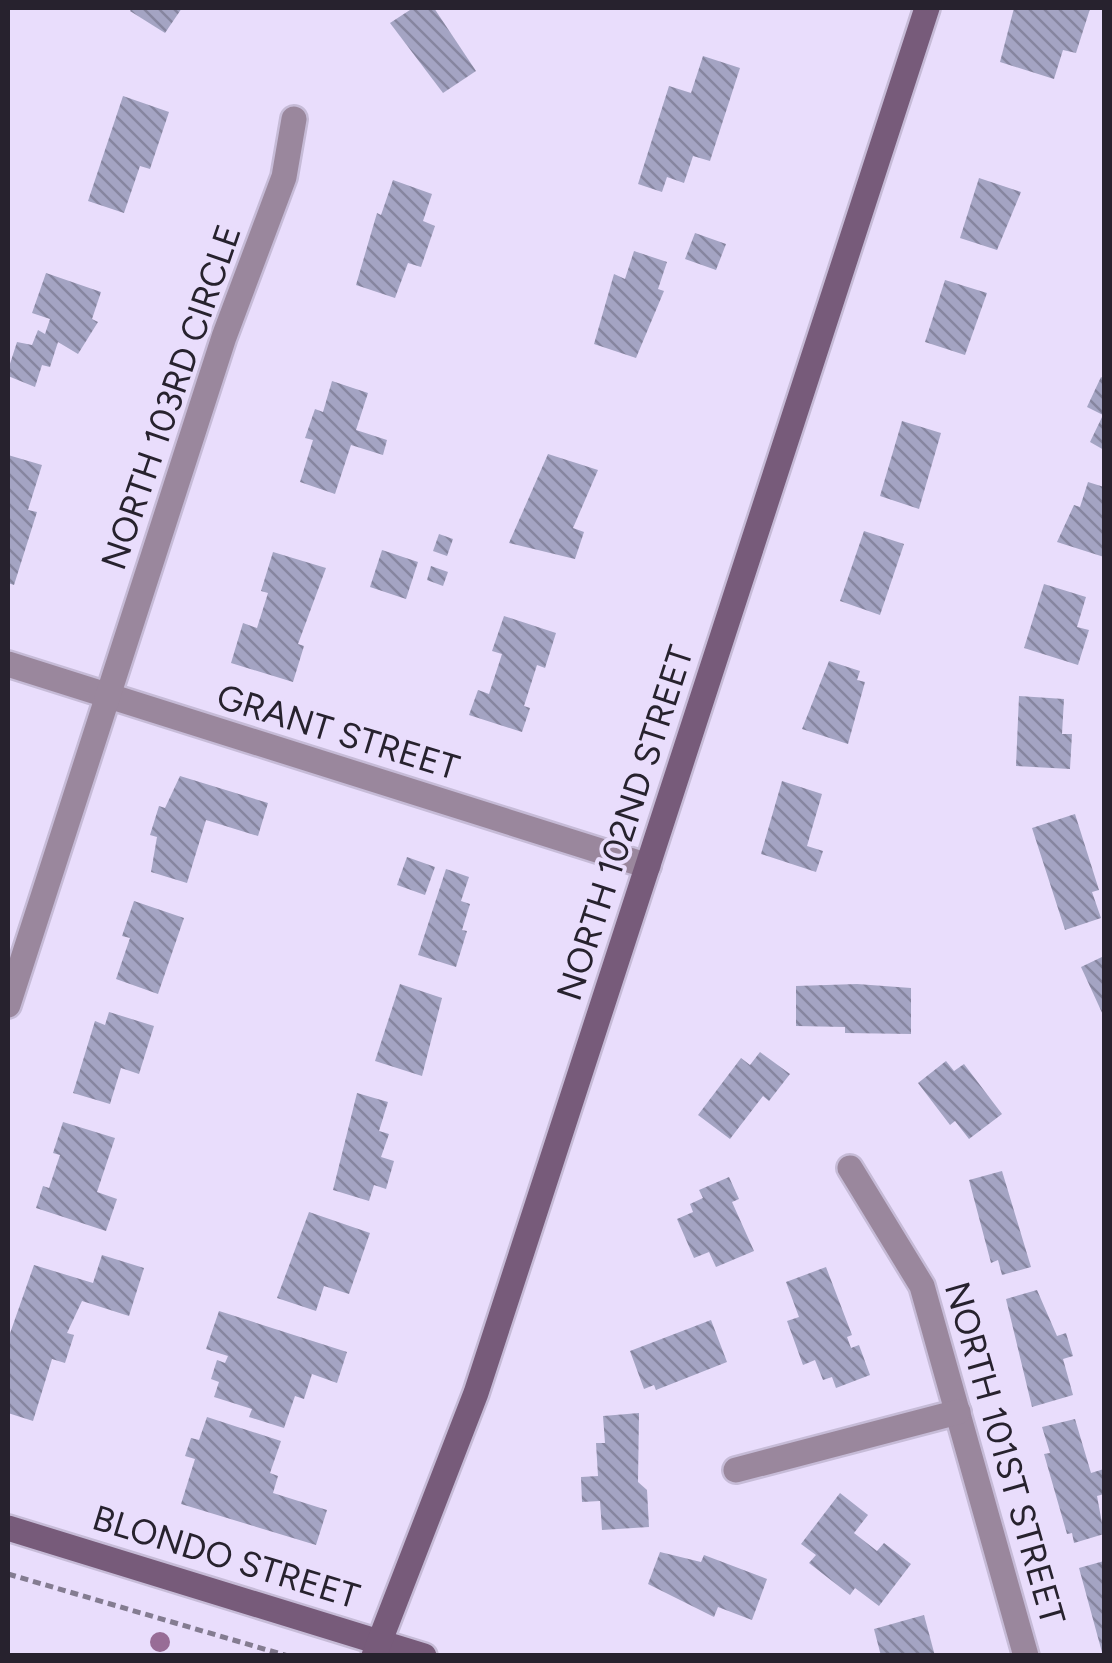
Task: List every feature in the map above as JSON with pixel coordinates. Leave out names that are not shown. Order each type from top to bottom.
[{"type":"main road","name":"NORTH 102ND STREET","points":[[377,1648],[476,1394],[927,8]]},
{"type":"main road","name":"BLONDO STREET","points":[[8,1528],[377,1648],[424,1656]]},
{"type":"street","name":"NORTH 103RD CIRCLE","points":[[8,1005],[224,336],[278,192],[294,119]]},
{"type":"street","name":"GRANT STREET","points":[[8,664],[648,866]]},
{"type":"street","name":"NORTH 101ST STREET","points":[[850,1168],[922,1286],[1026,1656]]},
{"type":"street","points":[[736,1470],[958,1412]]},
{"type":"path","points":[[8,1574],[288,1656]]},
{"type":"building","points":[[182,8],[165,33],[130,11]]},
{"type":"building","points":[[413,8],[434,8],[476,71],[443,93],[390,23]]},
{"type":"building","points":[[1014,8],[1090,9],[1076,53],[1063,50],[1054,79],[1000,62]]},
{"type":"building","points":[[703,56],[740,68],[710,161],[693,156],[684,183],[667,177],[662,192],[638,184],[669,86],[691,93]]},
{"type":"building","points":[[123,96],[169,112],[150,169],[140,166],[124,213],[88,201]]},
{"type":"building","points":[[979,178],[1021,192],[997,250],[960,238]]},
{"type":"building","points":[[393,180],[432,194],[423,221],[435,226],[421,267],[408,263],[395,298],[356,285],[377,213],[381,215]]},
{"type":"building","points":[[695,233],[726,244],[716,270],[685,259]]},
{"type":"building","points":[[634,251],[667,262],[658,289],[664,291],[636,358],[594,344],[614,274],[625,279]]},
{"type":"building","points":[[46,273],[101,292],[92,319],[98,322],[78,354],[58,342],[50,367],[42,365],[35,387],[8,376],[8,370],[17,342],[32,345],[38,330],[45,334],[50,319],[32,313]]},
{"type":"building","points":[[945,280],[987,293],[965,355],[925,342]]},
{"type":"building","points":[[1101,377],[1104,379],[1104,450],[1090,442],[1103,415],[1087,407]]},
{"type":"building","points":[[332,381],[368,393],[356,430],[387,440],[383,455],[351,445],[335,494],[300,482],[313,440],[305,438],[315,409],[323,412]]},
{"type":"building","points":[[902,421],[941,433],[919,509],[880,496]]},
{"type":"building","points":[[548,454],[598,470],[573,528],[584,532],[575,559],[509,543]]},
{"type":"building","points":[[8,455],[42,465],[28,510],[37,512],[14,585],[8,583]]},
{"type":"building","points":[[1088,482],[1104,487],[1104,557],[1057,542],[1074,505],[1080,507]]},
{"type":"building","points":[[864,531],[904,544],[880,615],[840,601]]},
{"type":"building","points":[[439,534],[453,539],[447,556],[433,551]]},
{"type":"building","points":[[382,550],[418,562],[406,599],[370,587]]},
{"type":"building","points":[[273,552],[326,568],[298,644],[304,646],[293,682],[231,663],[243,623],[257,628],[268,593],[261,591]]},
{"type":"building","points":[[431,566],[448,572],[443,586],[427,580]]},
{"type":"building","points":[[1044,584],[1086,597],[1077,627],[1089,630],[1078,665],[1024,648]]},
{"type":"building","points":[[504,616],[556,633],[545,668],[537,665],[524,706],[530,708],[522,732],[469,715],[478,690],[489,694],[502,654],[492,651]]},
{"type":"building","points":[[829,661],[860,671],[857,680],[865,682],[848,744],[802,729]]},
{"type":"building","points":[[1019,696],[1064,699],[1062,734],[1072,734],[1070,769],[1016,766]]},
{"type":"building","points":[[180,776],[268,803],[258,836],[206,820],[187,883],[151,872],[157,837],[150,835],[159,806],[165,808]]},
{"type":"building","points":[[782,781],[822,794],[807,846],[823,851],[816,872],[761,854]]},
{"type":"building","points":[[1075,814],[1099,890],[1092,892],[1101,918],[1065,930],[1032,828]]},
{"type":"building","points":[[407,857],[435,867],[425,895],[397,885]]},
{"type":"building","points":[[446,869],[469,877],[461,901],[470,904],[462,930],[467,931],[456,967],[418,955]]},
{"type":"building","points":[[134,901],[184,918],[158,994],[116,979],[130,938],[122,936]]},
{"type":"building","points":[[1104,956],[1104,1017],[1081,967]]},
{"type":"building","points":[[400,984],[442,998],[422,1076],[375,1061]]},
{"type":"building","points":[[857,984],[911,988],[911,1034],[845,1033],[845,1027],[796,1026],[796,986]]},
{"type":"building","points":[[109,1012],[154,1026],[139,1074],[121,1068],[110,1104],[73,1093],[95,1021],[105,1025]]},
{"type":"building","points":[[760,1052],[790,1074],[769,1101],[763,1096],[730,1139],[698,1115],[741,1058],[750,1065]]},
{"type":"building","points":[[946,1061],[954,1071],[964,1064],[1002,1114],[969,1139],[955,1121],[950,1125],[918,1083]]},
{"type":"building","points":[[357,1093],[388,1102],[379,1131],[389,1134],[381,1157],[394,1161],[386,1189],[374,1185],[369,1201],[333,1190]]},
{"type":"building","points":[[63,1122],[115,1138],[97,1192],[117,1199],[106,1231],[36,1208],[43,1186],[49,1188],[60,1155],[53,1153]]},
{"type":"building","points":[[1002,1171],[1031,1267],[1002,1275],[998,1260],[991,1263],[969,1180]]},
{"type":"building","points":[[729,1177],[739,1199],[732,1202],[754,1251],[716,1267],[709,1252],[694,1258],[677,1219],[693,1212],[690,1204],[703,1198],[699,1190]]},
{"type":"building","points":[[309,1212],[370,1233],[349,1294],[324,1286],[316,1311],[277,1298]]},
{"type":"building","points":[[102,1255],[144,1268],[129,1316],[82,1301],[67,1333],[74,1335],[65,1363],[52,1359],[33,1421],[8,1413],[8,1339],[34,1265],[93,1283]]},
{"type":"building","points":[[826,1267],[852,1335],[847,1337],[851,1348],[859,1345],[870,1375],[836,1388],[832,1377],[823,1380],[815,1360],[803,1365],[787,1321],[799,1317],[786,1282]]},
{"type":"building","points":[[1037,1290],[1057,1336],[1066,1333],[1073,1356],[1063,1359],[1073,1395],[1032,1407],[1006,1299]]},
{"type":"building","points":[[219,1311],[347,1352],[337,1383],[312,1374],[304,1399],[295,1396],[284,1428],[249,1417],[252,1409],[214,1397],[219,1382],[211,1379],[217,1360],[225,1363],[228,1356],[206,1349]]},
{"type":"building","points":[[711,1320],[727,1362],[656,1390],[654,1385],[644,1389],[630,1351]]},
{"type":"building","points":[[639,1413],[638,1482],[647,1490],[649,1527],[602,1530],[600,1501],[582,1502],[581,1477],[598,1476],[596,1443],[605,1443],[603,1416]]},
{"type":"building","points":[[207,1417],[281,1441],[270,1473],[278,1476],[273,1493],[327,1510],[316,1545],[181,1504],[195,1459],[185,1456],[191,1438],[199,1440]]},
{"type":"building","points":[[1075,1419],[1091,1473],[1104,1469],[1104,1494],[1097,1496],[1104,1534],[1074,1543],[1072,1533],[1067,1534],[1044,1454],[1050,1453],[1042,1427]]},
{"type":"building","points":[[840,1493],[868,1515],[854,1533],[877,1551],[884,1543],[911,1564],[879,1606],[855,1588],[850,1595],[809,1563],[816,1555],[801,1544]]},
{"type":"building","points":[[660,1552],[701,1562],[704,1555],[767,1579],[752,1620],[718,1607],[714,1617],[648,1584]]},
{"type":"building","points":[[1104,1561],[1104,1656],[1103,1656],[1079,1568]]},
{"type":"building","points":[[924,1615],[935,1656],[881,1656],[874,1629]]}]
